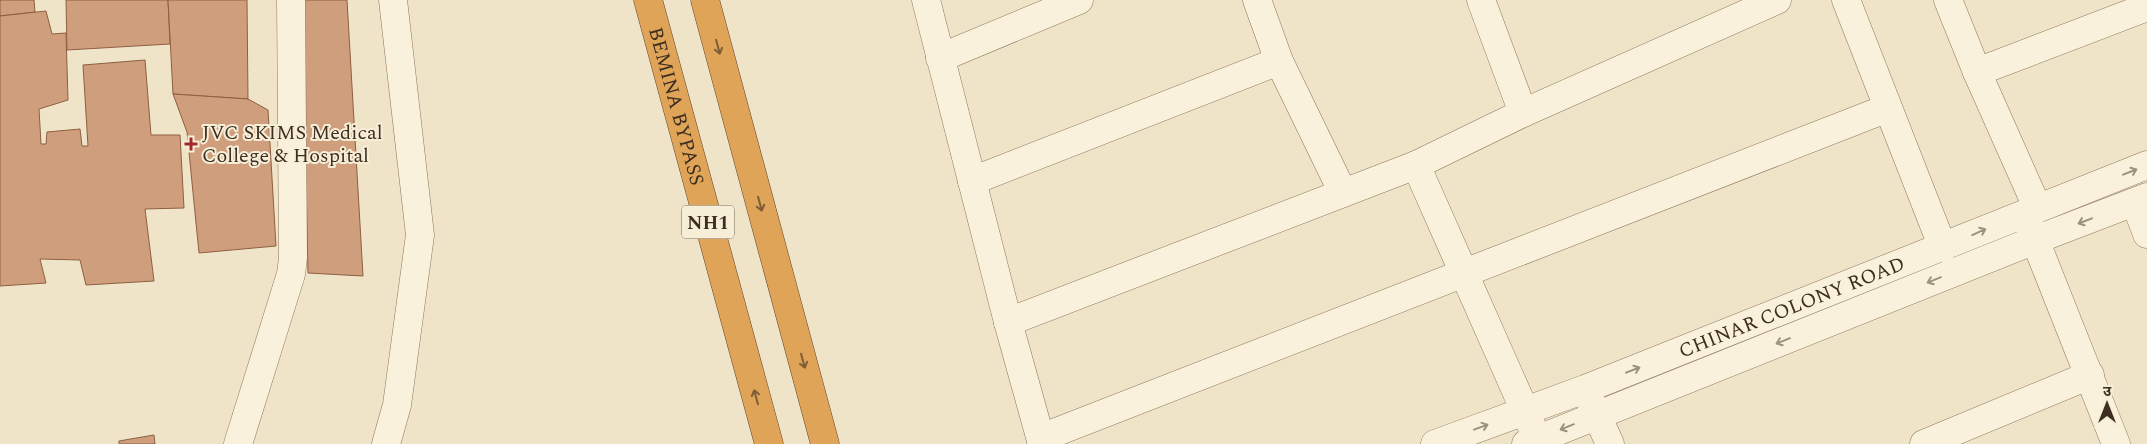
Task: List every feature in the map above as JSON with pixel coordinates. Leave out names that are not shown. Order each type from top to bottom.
[{"type":"highway","name":"BEMINA BYPASS","points":[[648,0],[769,444]]},
{"type":"highway","name":"NH1","points":[[706,0],[825,444]]},
{"type":"street","points":[[238,444],[291,274],[293,258],[291,0]]},
{"type":"street","points":[[386,444],[397,405],[420,235],[393,0]]},
{"type":"street","points":[[926,0],[1008,322],[1041,441],[1888,108]]},
{"type":"street","points":[[940,58],[1079,0]]},
{"type":"street","points":[[1257,0],[1279,61],[1343,193]]},
{"type":"street","points":[[1481,0],[1523,113]]},
{"type":"street","points":[[1008,322],[1416,165],[1523,113],[1777,0]]},
{"type":"street","points":[[1846,0],[1943,248]]},
{"type":"street","points":[[1948,0],[2031,210],[2035,240],[2116,444]]},
{"type":"street","points":[[1977,72],[2147,7]]},
{"type":"street","points":[[972,181],[1279,61]]},
{"type":"street","points":[[1416,165],[1525,410],[1532,442]]},
{"type":"street","name":"CHINAR COLONY ROAD","points":[[1435,444],[1585,389],[1943,248],[2031,210],[2147,165]]},
{"type":"street","points":[[2141,200],[2147,234]]},
{"type":"street","name":"CHINAR COLONY ROAD","points":[[1532,442],[2035,240],[2141,200]]},
{"type":"street","points":[[1924,444],[2090,375]]},
{"type":"street","points":[[1585,389],[1610,444]]},
{"type":"building","points":[[0,0],[34,0],[35,12],[0,16]]},
{"type":"building","points":[[66,0],[168,0],[170,44],[67,50]]},
{"type":"building","points":[[168,0],[247,0],[248,99],[173,94]]},
{"type":"building","points":[[302,0],[347,0],[363,276],[308,273]]},
{"type":"building","points":[[46,11],[52,34],[66,33],[68,100],[39,109],[41,144],[46,144],[47,132],[80,129],[82,146],[88,146],[83,65],[145,60],[151,135],[180,135],[184,208],[145,209],[154,281],[86,285],[80,260],[40,259],[46,283],[0,286],[0,16]]},
{"type":"building","points":[[173,94],[248,99],[268,110],[276,246],[199,253],[187,132]]},
{"type":"building","points":[[154,435],[155,444],[119,444],[119,441]]},
{"type":"place","name":"JVC SKIMS Medical College & Hospital","points":[[191,144]]}]
